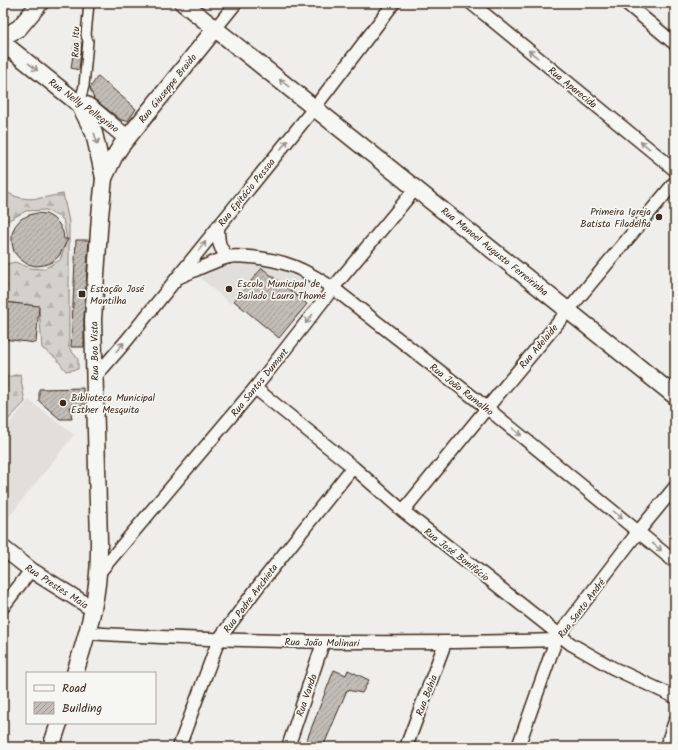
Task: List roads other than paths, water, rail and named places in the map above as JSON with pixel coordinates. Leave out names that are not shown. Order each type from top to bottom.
[{"type":"main road","points":[[3,37],[19,28],[40,3]]},
{"type":"main road","name":"Rua Manoel Augusto Ferreirinha","points":[[183,3],[675,396]]},
{"type":"main road","name":"Rua Giuseppe Braido","points":[[104,178],[114,156],[127,138],[215,29]]},
{"type":"main road","name":"Rua Nelly Pellegrino","points":[[3,42],[79,104],[86,105],[92,109],[127,138]]},
{"type":"main road","name":"Rua Boa Vista","points":[[75,672],[93,609],[98,574],[99,542],[93,320],[104,178],[94,133],[79,104]]},
{"type":"main road","points":[[52,747],[59,724]]},
{"type":"street","name":"Rua Itu","points":[[79,104],[84,86],[88,41],[86,35],[89,3]]},
{"type":"street","name":"Rua Giuseppe Braido","points":[[215,29],[236,3]]},
{"type":"street","name":"Rua Aparecida","points":[[471,3],[675,170]]},
{"type":"street","points":[[626,3],[675,44]]},
{"type":"street","name":"Rua Epitácio Pessoa","points":[[95,376],[177,278],[315,107],[393,4]]},
{"type":"street","name":"Rua Adelaide","points":[[403,511],[675,182]]},
{"type":"street","name":"Rua Santos Dumont","points":[[98,574],[255,388],[333,288],[416,188]]},
{"type":"street","points":[[218,226],[220,248],[229,257]]},
{"type":"street","name":"Rua João Ramalho","points":[[177,278],[229,257],[261,258],[298,267],[333,288],[487,408],[675,562]]},
{"type":"street","name":"Rua José Bonifácio","points":[[255,388],[353,467],[403,511],[558,638],[607,665],[675,696]]},
{"type":"street","name":"Rua Padre Anchieta","points":[[179,747],[219,639],[260,584],[353,467]]},
{"type":"street","name":"Rua Santo André","points":[[518,747],[558,638],[638,532],[675,487]]},
{"type":"street","name":"Rua Prestes Maia","points":[[3,548],[31,570],[93,609]]},
{"type":"street","points":[[3,607],[31,570]]},
{"type":"street","name":"Rua João Molinari","points":[[87,633],[323,643],[445,643],[558,638]]},
{"type":"street","name":"Rua Vanda","points":[[288,747],[323,643]]},
{"type":"street","name":"Rua Bahia","points":[[406,747],[445,643]]},
{"type":"street","points":[[666,747],[675,721]]},
{"type":"place","name":"Primeira Igreja Batista Filadélfia","points":[[659,217]]},
{"type":"place","name":"Escola Municipal de Bailado Laura Thomé","points":[[229,289]]},
{"type":"place","name":"Estação José Montilha","points":[[82,294]]},
{"type":"place","name":"Biblioteca Municipal Esther Mesquita","points":[[63,403]]}]
